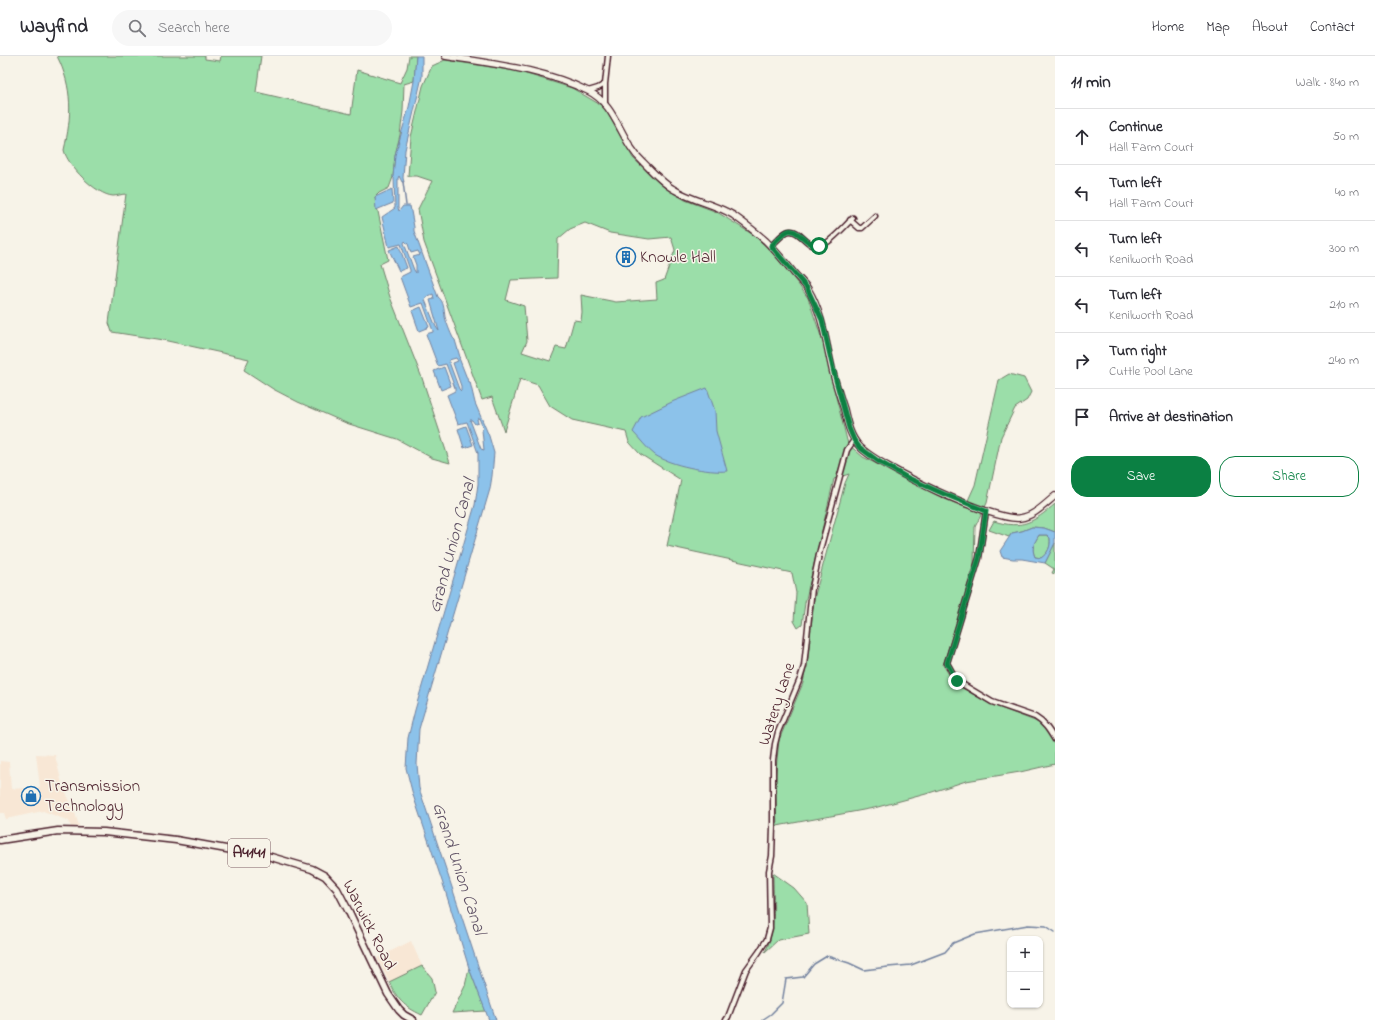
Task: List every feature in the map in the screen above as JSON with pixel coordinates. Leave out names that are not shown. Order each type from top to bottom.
[{"type":"main road","points":[[445,56],[522,68],[557,79],[597,96],[611,110],[636,155],[673,190],[731,214],[765,240],[807,288],[822,320],[834,373],[849,428],[859,447],[878,461],[906,477],[944,494],[1008,518],[1021,518],[1033,515],[1055,496]]},
{"type":"main road","name":"Warwick Road","points":[[0,840],[49,831],[104,832],[176,840],[272,857],[312,869],[325,876],[337,889],[391,998],[404,1015],[413,1020]]},
{"type":"street","points":[[605,103],[605,84],[608,56]]},
{"type":"street","points":[[588,91],[605,84]]},
{"type":"street","points":[[771,246],[791,230],[795,231],[810,244],[814,246],[822,246],[852,219],[859,228],[862,228],[875,216]]},
{"type":"street","name":"Watery Lane","points":[[726,1020],[746,970],[760,952],[770,928],[769,870],[772,856],[773,760],[775,744],[778,732],[804,666],[812,588],[820,550],[847,450],[854,440]]},
{"type":"street","points":[[986,511],[979,558],[947,663],[957,681],[992,702],[1035,717],[1046,724],[1055,740]]},
{"type":"shaded area","points":[[36,754],[55,755],[62,784],[74,810],[79,826],[71,827],[69,821],[43,811],[6,819],[4,813],[0,813],[0,761],[9,762],[11,789],[40,787]]},
{"type":"shaded area","points":[[411,941],[422,966],[389,982],[377,958]]},
{"type":"green space","points":[[57,56],[205,56],[205,59],[220,61],[221,56],[261,56],[256,92],[351,114],[357,70],[400,83],[407,68],[409,56],[416,56],[414,81],[404,84],[403,111],[400,135],[395,155],[393,177],[389,188],[379,193],[375,197],[388,260],[380,264],[390,297],[422,378],[450,463],[432,458],[397,439],[346,423],[298,402],[273,389],[244,370],[249,359],[163,340],[112,332],[109,323],[126,194],[113,196],[106,194],[91,185],[76,171],[66,156],[64,150],[69,125],[70,102],[66,79]]},
{"type":"green space","points":[[445,60],[517,71],[572,88],[604,107],[633,158],[659,183],[685,200],[717,212],[755,236],[777,258],[808,298],[826,351],[848,444],[863,457],[945,499],[965,507],[975,485],[999,380],[1009,374],[1024,378],[1031,392],[1027,400],[1015,408],[1001,437],[987,503],[975,527],[974,564],[943,665],[959,686],[990,704],[1045,726],[1055,745],[1055,764],[1020,772],[966,781],[926,794],[874,808],[777,826],[775,779],[779,740],[803,683],[808,657],[814,599],[845,483],[849,474],[834,479],[805,603],[802,625],[798,628],[794,621],[796,593],[792,573],[667,546],[681,480],[640,454],[629,442],[626,432],[572,420],[550,406],[538,385],[520,379],[504,431],[492,397],[482,400],[424,242],[418,209],[432,181],[417,176],[408,176],[411,137],[423,86],[432,66]],"holes":[[[585,223],[610,233],[649,239],[671,237],[675,250],[664,280],[656,283],[657,299],[616,302],[581,295],[581,321],[574,320],[566,349],[556,347],[550,361],[522,352],[527,341],[524,306],[506,300],[511,280],[557,278],[558,239],[570,229]]]},
{"type":"green space","points":[[1055,504],[1055,532],[1044,528],[1032,527],[1012,533],[1009,537],[989,530],[994,521],[1012,525],[1027,523],[1041,516]]},
{"type":"green space","points":[[1039,535],[1047,535],[1050,538],[1048,550],[1041,558],[1035,557],[1033,551],[1034,543]]},
{"type":"green space","points":[[1055,543],[1055,574],[1052,573],[1054,569],[1045,563]]},
{"type":"green space","points":[[773,873],[794,888],[807,903],[809,934],[778,940],[765,952],[769,943],[773,924]]},
{"type":"green space","points":[[422,966],[432,978],[435,992],[422,1015],[410,1009],[402,1002],[389,982]]},
{"type":"green space","points":[[469,968],[486,1011],[452,1013],[465,986]]},
{"type":"water","points":[[416,56],[422,56],[422,77],[405,150],[404,182],[402,182],[399,176],[398,178],[398,208],[399,211],[403,206],[410,206],[414,231],[438,297],[443,303],[445,317],[455,340],[459,358],[468,381],[470,382],[475,403],[489,436],[494,453],[490,489],[419,729],[417,764],[419,788],[496,1020],[489,1020],[469,968],[413,795],[406,768],[408,738],[415,710],[475,505],[478,484],[478,453],[467,422],[458,424],[447,395],[455,391],[455,388],[446,364],[438,366],[426,334],[433,331],[423,303],[411,307],[400,277],[410,272],[410,270],[401,244],[389,247],[382,217],[395,208],[393,177],[395,155],[409,107],[414,81]],"holes":[[[405,241],[408,244],[411,253],[418,251],[420,255],[413,257],[416,265],[416,273],[404,243]],[[433,294],[434,299],[430,300],[439,331],[425,300],[426,297]],[[456,358],[458,361],[453,363],[461,386],[461,391],[449,360]],[[479,418],[483,428],[484,450],[481,449],[470,420],[472,420],[475,424],[478,423],[477,419]]]},
{"type":"water","points":[[392,189],[393,203],[376,210],[375,197]]},
{"type":"water","points":[[399,246],[407,268],[399,271],[389,250]]},
{"type":"water","points":[[421,307],[429,327],[419,331],[412,311]]},
{"type":"water","points":[[444,367],[451,386],[441,390],[434,371]]},
{"type":"water","points":[[707,388],[715,411],[716,431],[727,471],[710,471],[690,468],[662,459],[652,453],[633,432],[641,417],[674,401]]},
{"type":"water","points":[[466,426],[473,445],[464,448],[458,429]]},
{"type":"water","points":[[1032,527],[1044,528],[1055,532],[1055,543],[1045,563],[1002,557],[1000,551],[1012,533]],"holes":[[[1039,535],[1047,535],[1050,538],[1050,544],[1046,554],[1041,558],[1035,557],[1033,548]]]},
{"type":"waterway","points":[[403,182],[406,205]]},
{"type":"waterway","points":[[762,1020],[771,1014],[782,1003],[786,979],[803,977],[814,964],[827,956],[849,963],[864,970],[911,965],[945,952],[953,943],[975,934],[1028,925],[1046,926],[1055,932]]},
{"type":"place","name":"Knowle Hall","points":[[626,257]]},
{"type":"place","name":"Transmission Technology","points":[[31,796]]},
{"type":"route","points":[[819,246],[810,244],[795,231],[791,230],[771,246],[807,288],[822,320],[834,373],[849,428],[854,440],[867,454],[906,477],[986,511],[979,558],[947,663],[957,681]]},
{"type":"water label","name":"Grand Union Canal","points":[[453,546]]},
{"type":"water label","name":"Grand Union Canal","points":[[458,869]]}]
